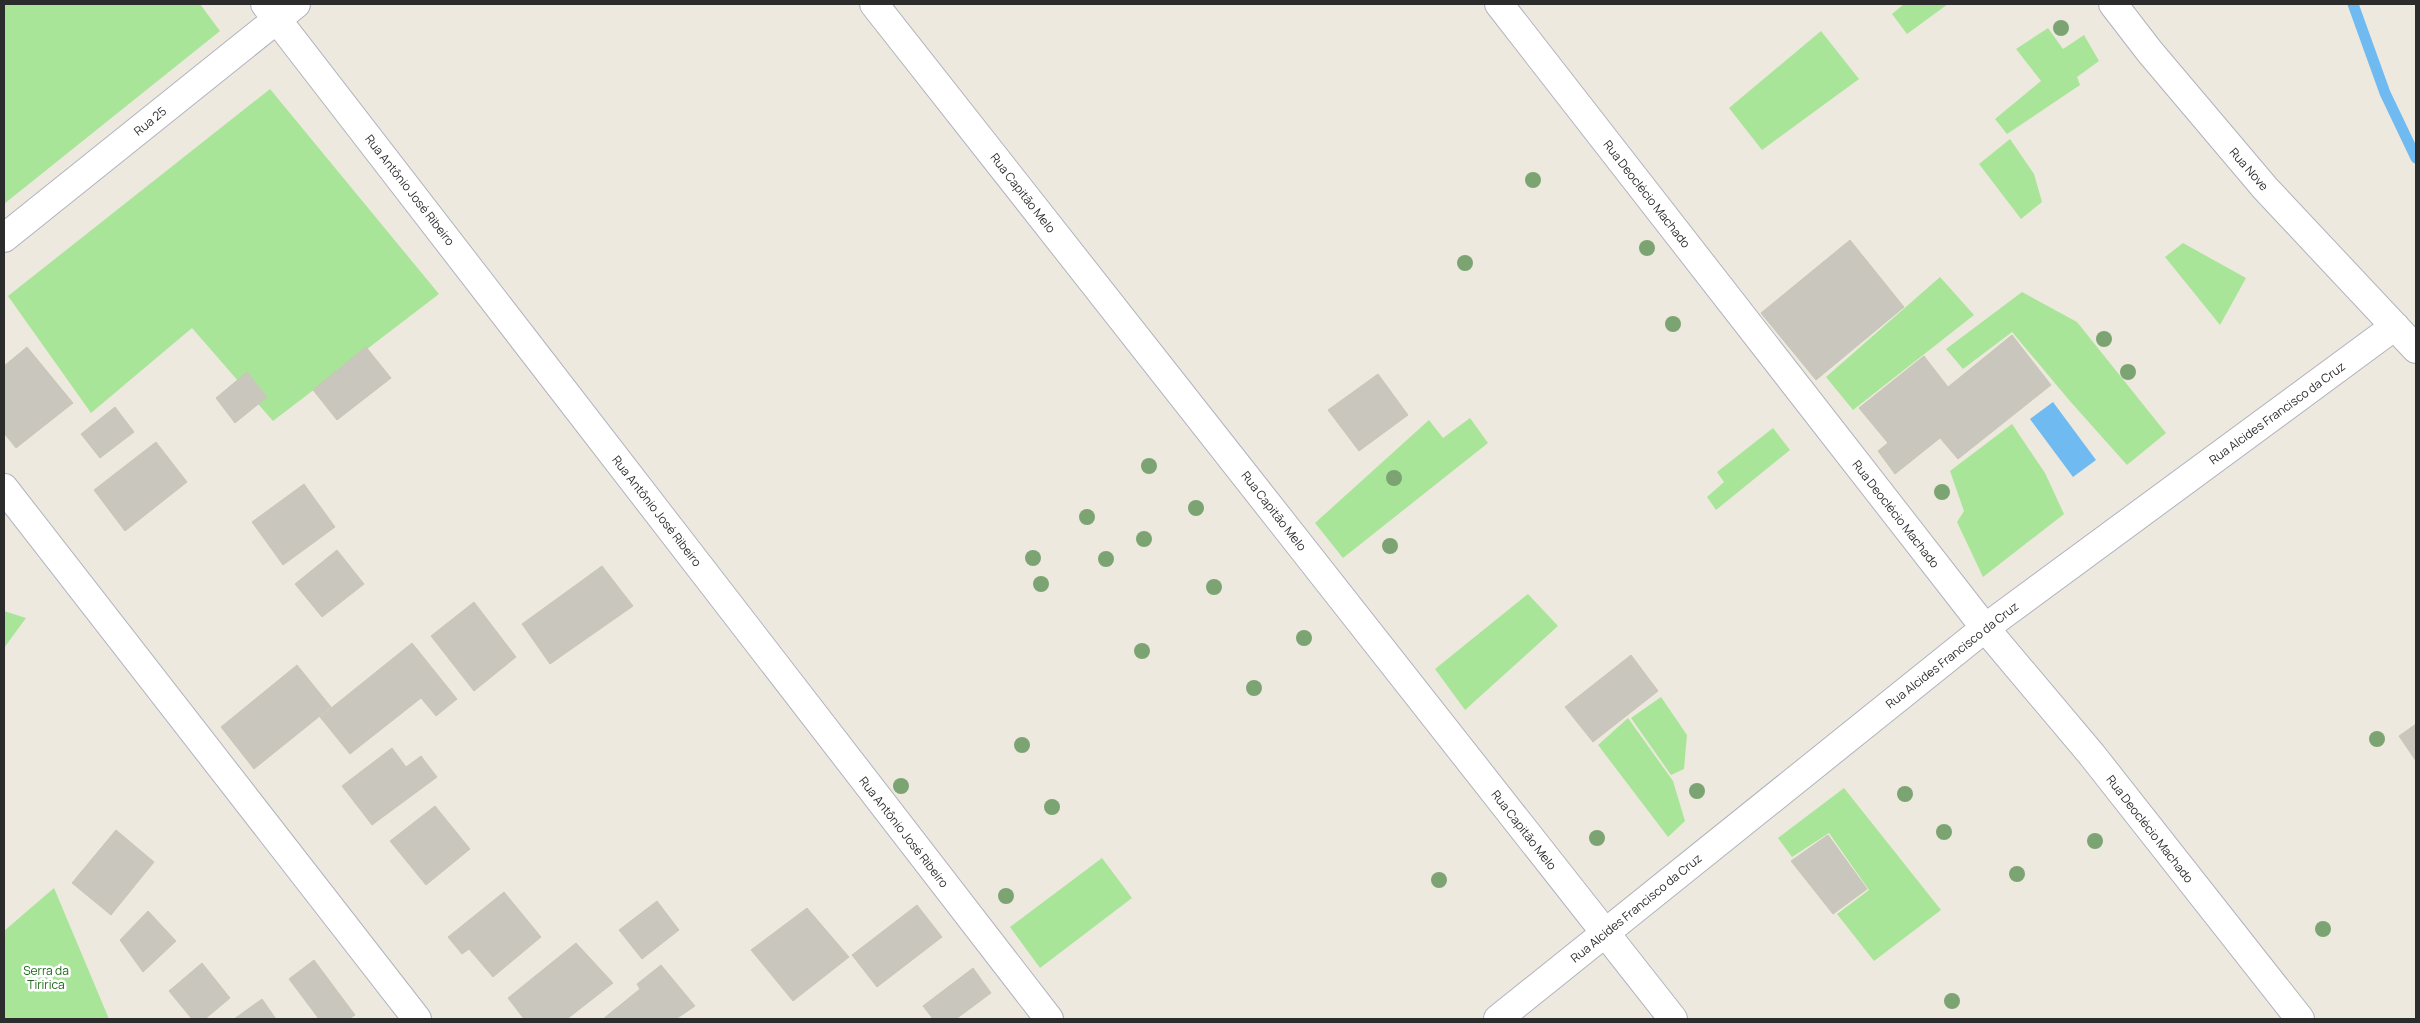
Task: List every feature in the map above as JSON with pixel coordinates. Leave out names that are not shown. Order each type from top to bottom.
[{"type":"street","name":"Rua Capitão Melo","points":[[874,4],[1673,1019]]},
{"type":"street","name":"Rua Deoclécio Machado","points":[[1499,4],[1985,628],[2092,755],[2300,1019]]},
{"type":"street","name":"Rua Nove","points":[[2113,4],[2150,52],[2265,188],[2395,326]]},
{"type":"street","name":"Rua 25","points":[[4,238],[279,9]]},
{"type":"street","name":"Rua Antônio José Ribeiro","points":[[279,9],[1049,1019]]},
{"type":"street","name":"Rua Alcides Francisco da Cruz","points":[[1498,1019],[1985,628],[2395,326]]},
{"type":"street","points":[[2395,326],[2416,349]]},
{"type":"street","points":[[4,488],[417,1019]]},
{"type":"green space","points":[[4,4],[200,4],[220,31],[4,204]]},
{"type":"green space","points":[[1904,4],[1948,4],[1907,34],[1892,14]]},
{"type":"green space","points":[[2048,28],[2063,49],[2084,35],[2099,61],[2077,77],[2080,85],[2007,134],[1995,119],[2041,81],[2016,49]]},
{"type":"green space","points":[[1821,31],[1859,79],[1762,150],[1729,108]]},
{"type":"green space","points":[[270,89],[439,294],[273,421],[192,328],[91,413],[8,296]]},
{"type":"green space","points":[[2010,139],[2034,174],[2042,202],[2021,219],[1979,164]]},
{"type":"green space","points":[[2183,243],[2246,278],[2220,325],[2165,257]]},
{"type":"green space","points":[[1940,277],[1974,315],[1853,410],[1826,377]]},
{"type":"green space","points":[[2022,292],[2077,322],[2166,433],[2127,465],[2012,332],[1963,369],[1946,349]]},
{"type":"green space","points":[[1470,418],[1488,443],[1343,558],[1315,523],[1429,420],[1443,438]]},
{"type":"green space","points":[[2012,424],[2045,473],[2064,514],[1983,577],[1957,522],[1964,511],[1950,471]]},
{"type":"green space","points":[[1773,428],[1790,450],[1716,510],[1707,497],[1724,482],[1717,472]]},
{"type":"green space","points":[[1528,594],[1558,626],[1465,710],[1435,669]]},
{"type":"green space","points":[[4,611],[26,618],[4,648]]},
{"type":"green space","points":[[1661,697],[1687,735],[1684,769],[1671,775],[1631,718]]},
{"type":"green space","points":[[1628,718],[1673,781],[1685,821],[1668,837],[1598,745]]},
{"type":"green space","points":[[1844,788],[1941,910],[1874,961],[1837,914],[1869,890],[1829,833],[1792,857],[1778,838]]},
{"type":"green space","points":[[1102,858],[1132,898],[1040,968],[1010,927]]},
{"type":"green space","name":"Serra da Tiririca","points":[[54,888],[109,1019],[4,1019],[4,931]]},
{"type":"water","points":[[2053,402],[2096,460],[2073,477],[2030,419]]},
{"type":"building","points":[[1850,240],[1904,307],[1816,380],[1761,313]]},
{"type":"building","points":[[2012,335],[2051,385],[1958,459],[1940,438],[1895,474],[1878,451],[1888,443],[1859,408],[1924,356],[1948,387]]},
{"type":"building","points":[[27,347],[73,403],[16,448],[4,433],[4,366]]},
{"type":"building","points":[[366,347],[391,378],[337,420],[313,390]]},
{"type":"building","points":[[247,372],[267,397],[235,423],[216,398]]},
{"type":"building","points":[[1378,374],[1408,415],[1359,451],[1328,410]]},
{"type":"building","points":[[115,407],[134,432],[100,458],[81,434]]},
{"type":"building","points":[[156,442],[187,482],[125,531],[94,490]]},
{"type":"building","points":[[304,484],[335,527],[283,565],[252,522]]},
{"type":"building","points":[[337,550],[364,584],[322,617],[295,584]]},
{"type":"building","points":[[602,566],[633,606],[550,664],[522,624]]},
{"type":"building","points":[[474,602],[516,657],[474,691],[431,636]]},
{"type":"building","points":[[412,643],[457,699],[436,716],[421,698],[350,754],[320,717]]},
{"type":"building","points":[[1631,655],[1658,691],[1593,742],[1565,707]]},
{"type":"building","points":[[297,665],[331,707],[254,769],[221,727]]},
{"type":"building","points":[[2416,724],[2416,761],[2399,736]]},
{"type":"building","points":[[392,748],[406,767],[421,756],[437,777],[372,825],[342,786]]},
{"type":"building","points":[[435,806],[470,849],[426,885],[390,841]]},
{"type":"building","points":[[116,830],[154,862],[111,915],[72,883]]},
{"type":"building","points":[[1828,835],[1867,889],[1833,914],[1791,861]]},
{"type":"building","points":[[504,892],[541,937],[493,977],[469,949],[462,954],[448,937]]},
{"type":"building","points":[[657,901],[679,930],[642,959],[619,930]]},
{"type":"building","points":[[917,905],[942,937],[877,987],[852,955]]},
{"type":"building","points":[[807,908],[849,957],[793,1001],[751,950]]},
{"type":"building","points":[[148,911],[176,941],[143,972],[120,940]]},
{"type":"building","points":[[576,943],[613,983],[567,1019],[524,1019],[508,998]]},
{"type":"building","points":[[314,960],[355,1015],[349,1019],[319,1019],[289,979]]},
{"type":"building","points":[[202,963],[230,998],[205,1019],[192,1019],[169,991]]},
{"type":"building","points":[[661,965],[695,1006],[676,1019],[603,1019],[640,989],[637,984]]},
{"type":"building","points":[[973,968],[991,993],[956,1019],[933,1019],[923,1006]]},
{"type":"building","points":[[262,999],[276,1019],[234,1019]]},
{"type":"waterway","points":[[2353,4],[2385,93],[2416,158]]}]
